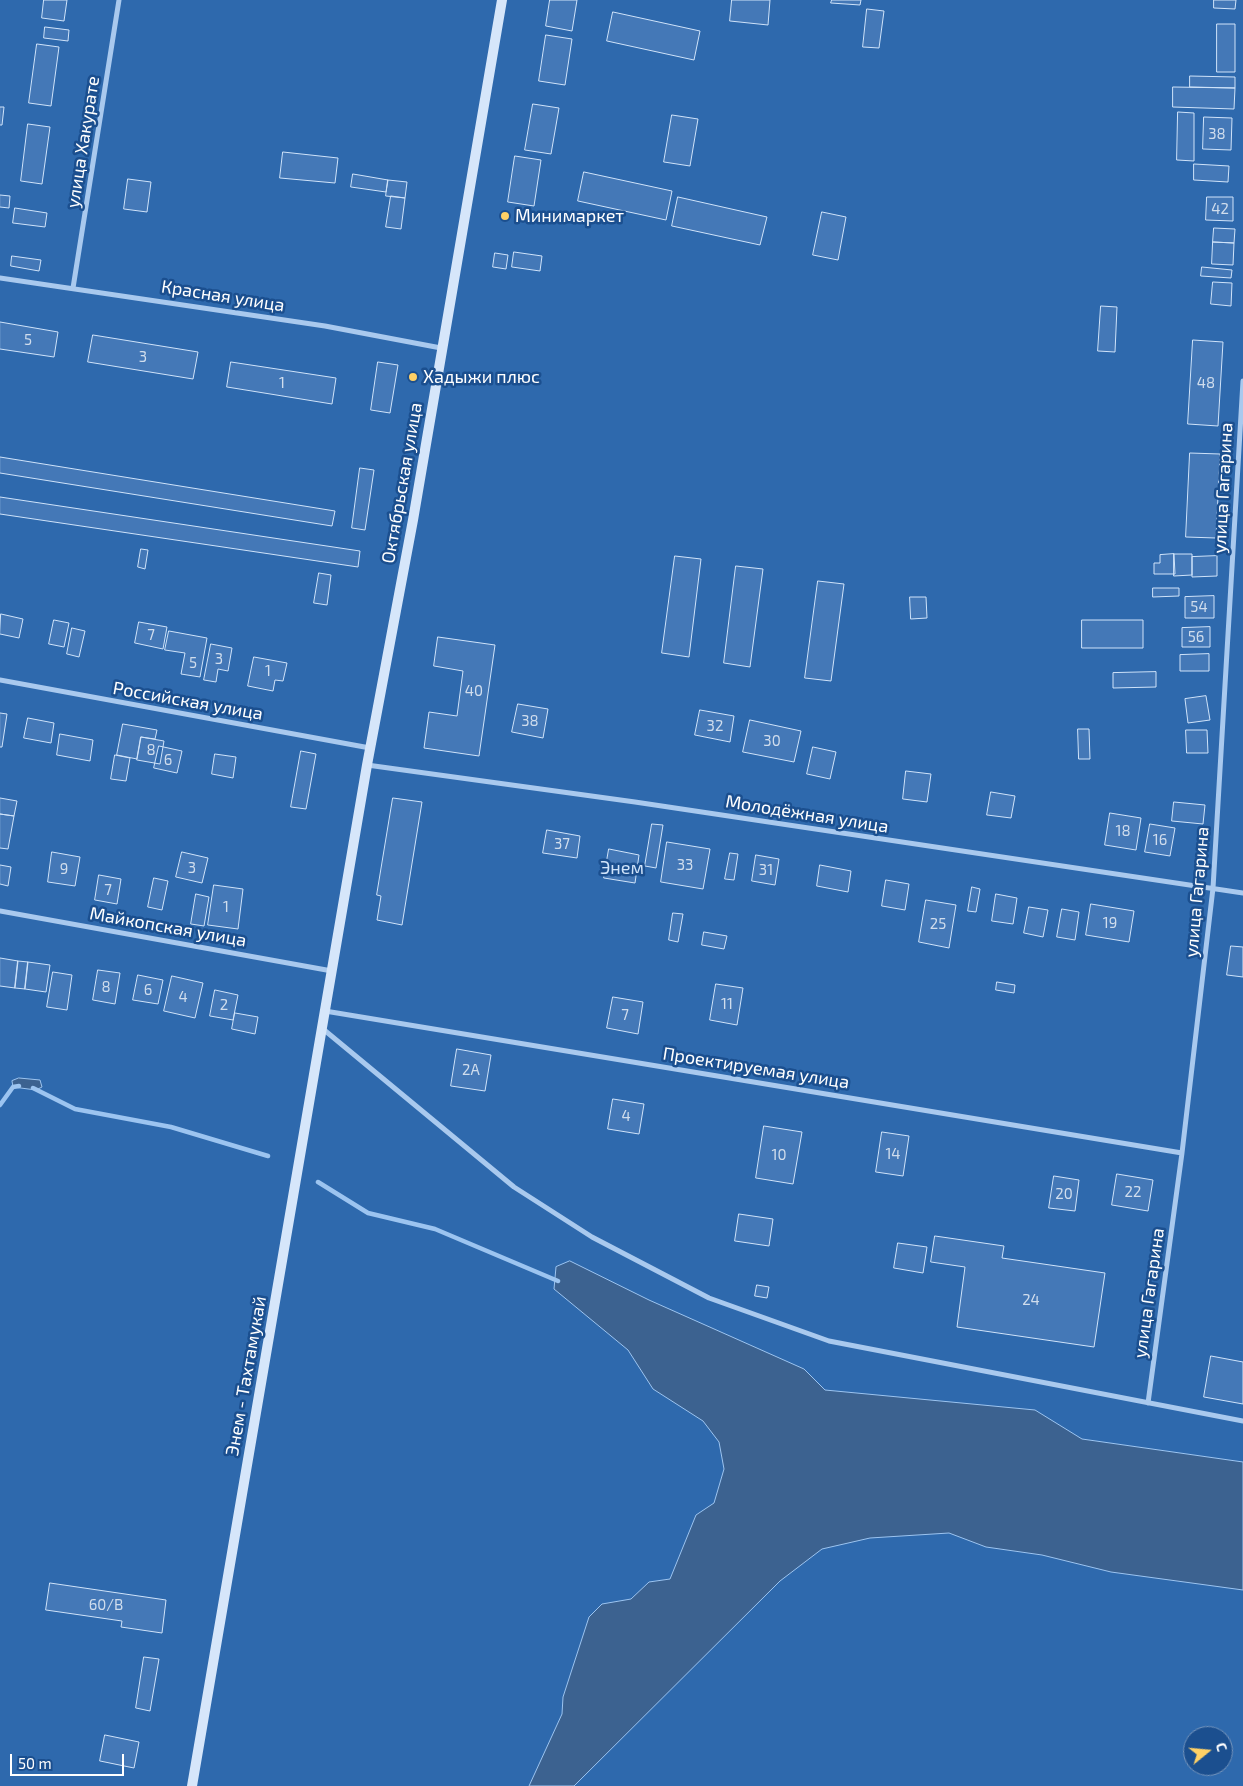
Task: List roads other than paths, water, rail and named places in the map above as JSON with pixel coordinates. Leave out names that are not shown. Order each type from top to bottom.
[{"type":"main road","name":"Октябрьская улица","points":[[332,971],[366,765],[413,520],[502,0]]},
{"type":"main road","name":"Энем - Тахтамукай","points":[[192,1786],[332,971]]},
{"type":"street","name":"улица Хакурате","points":[[73,288],[119,0]]},
{"type":"street","name":"Красная улица","points":[[0,278],[325,326],[441,348]]},
{"type":"street","name":"улица Гагарина","points":[[1148,1403],[1182,1152],[1213,888],[1243,381]]},
{"type":"street","name":"Российская улица","points":[[0,680],[370,748]]},
{"type":"street","name":"Молодёжная улица","points":[[366,765],[635,802],[1243,893]]},
{"type":"street","name":"Майкопская улица","points":[[0,911],[332,971]]},
{"type":"street","name":"Проектируемая улица","points":[[325,1011],[1182,1152]]},
{"type":"street","points":[[322,1028],[514,1187],[592,1237],[709,1298],[829,1341],[1243,1421]]},
{"type":"waterway","points":[[0,1105],[13,1087],[19,1086]]},
{"type":"waterway","points":[[33,1088],[75,1109],[171,1127],[268,1156]]},
{"type":"waterway","points":[[318,1182],[368,1213],[435,1229],[558,1281]]},
{"type":"place","name":"Минимаркет","points":[[505,216]]},
{"type":"place","name":"Хадыжи плюс","points":[[413,377]]},
{"type":"park label","name":"Энем","points":[[622,868]]}]
